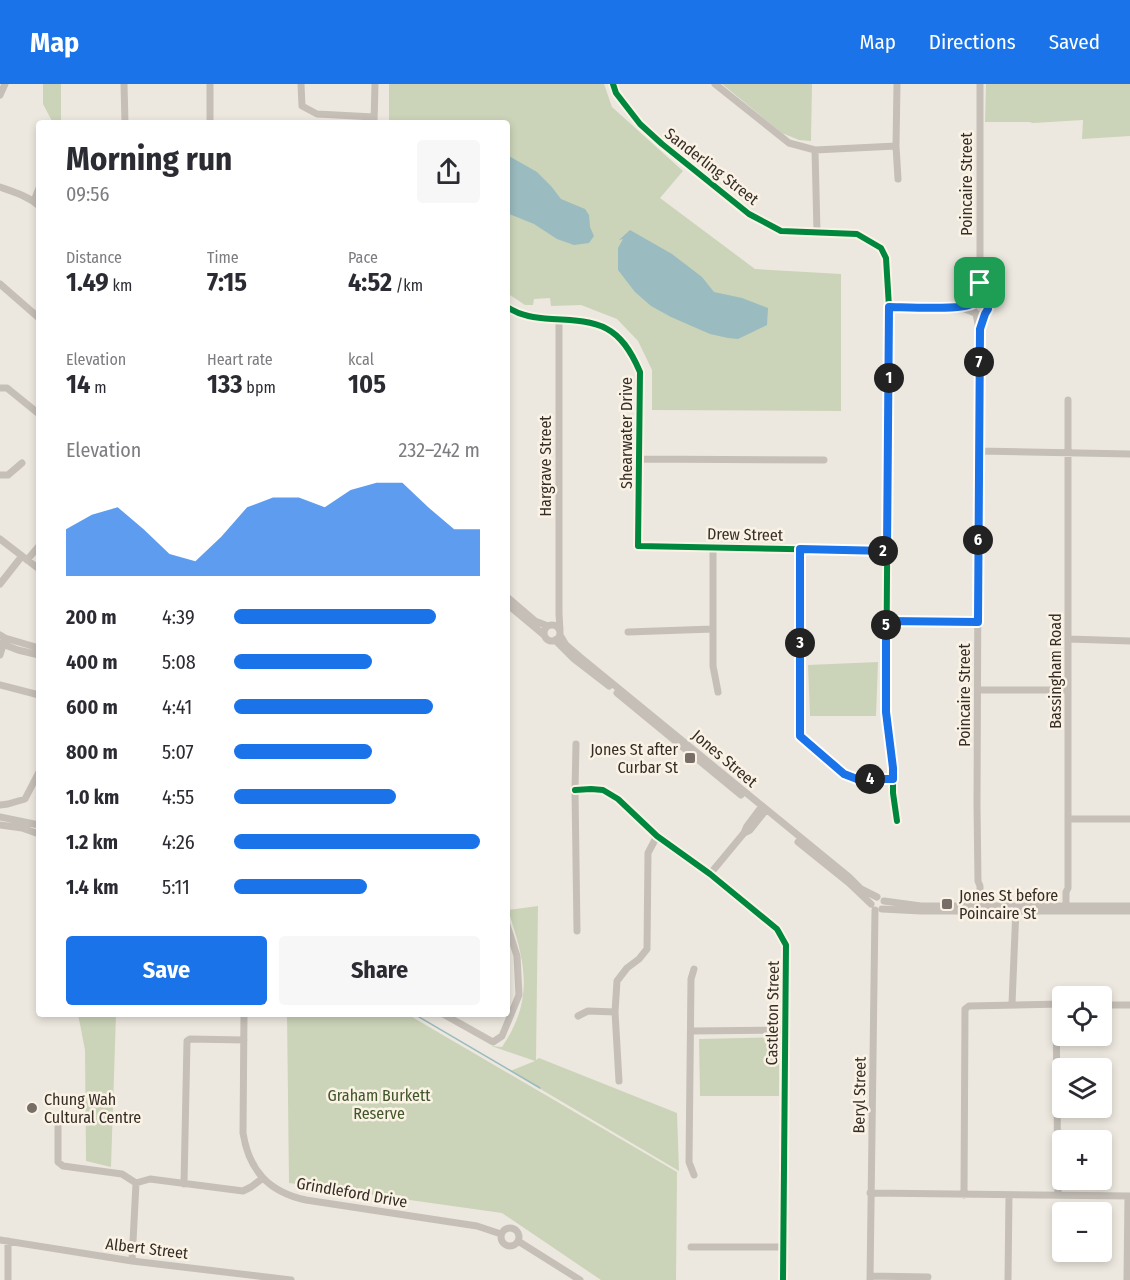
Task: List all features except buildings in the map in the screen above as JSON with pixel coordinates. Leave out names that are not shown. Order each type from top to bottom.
[{"type":"street","points":[[0,95],[5,84]]},
{"type":"street","points":[[124,84],[125,120]]},
{"type":"street","points":[[210,84],[210,120]]},
{"type":"street","points":[[301,84],[302,106],[316,114],[374,120],[375,84]]},
{"type":"street","name":"Sanderling Street","points":[[613,84],[616,93],[640,124],[749,214],[782,231],[857,234],[881,248],[886,258],[889,307]]},
{"type":"street","points":[[715,84],[789,143],[815,150],[896,146]]},
{"type":"street","points":[[897,84],[898,179]]},
{"type":"street","name":"Poincaire Street","points":[[975,303],[980,283],[980,84]]},
{"type":"street","points":[[815,150],[817,232]]},
{"type":"street","points":[[0,187],[19,193],[36,204]]},
{"type":"street","points":[[0,279],[36,309]]},
{"type":"street","name":"Poincaire Street","points":[[980,283],[987,303]]},
{"type":"street","points":[[0,284],[36,315]]},
{"type":"street","points":[[897,821],[886,712],[889,307],[962,308],[980,315],[985,314],[988,309],[987,303],[982,300],[962,308]]},
{"type":"street","points":[[975,303],[973,308],[975,313]]},
{"type":"street","name":"Shearwater Drive","points":[[510,309],[525,316],[596,323],[612,332],[633,356],[640,372],[638,546]]},
{"type":"street","name":"Poincaire Street","points":[[975,313],[980,329],[978,881],[976,887],[978,908]]},
{"type":"street","name":"Poincaire Street","points":[[980,329],[985,314]]},
{"type":"street","name":"Hargrave Street","points":[[558,635],[559,319]]},
{"type":"street","points":[[0,388],[7,388],[36,412]]},
{"type":"street","name":"Bassingham Road","points":[[1068,400],[1068,888],[1066,892],[1068,908]]},
{"type":"street","points":[[979,451],[1130,454]]},
{"type":"street","points":[[640,459],[824,460]]},
{"type":"street","points":[[0,476],[8,475],[22,463]]},
{"type":"street","points":[[0,539],[36,567]]},
{"type":"street","name":"Drew Street","points":[[638,546],[887,551]]},
{"type":"street","points":[[713,547],[713,666],[718,692]]},
{"type":"street","points":[[0,584],[36,549]]},
{"type":"street","points":[[800,549],[800,736],[844,774],[857,779],[893,779]]},
{"type":"street","name":"Jones Street","points":[[510,600],[535,621],[557,627],[558,635],[574,659],[763,810],[849,883],[878,904]]},
{"type":"street","name":"Jones Street","points":[[510,607],[548,639],[558,635]]},
{"type":"street","points":[[544,635],[545,630],[558,614]]},
{"type":"street","points":[[886,621],[978,622]]},
{"type":"street","points":[[628,632],[713,629]]},
{"type":"street","points":[[0,635],[36,647]]},
{"type":"street","points":[[1069,639],[1130,640]]},
{"type":"street","points":[[0,655],[1,644],[36,654]]},
{"type":"street","points":[[0,685],[36,694]]},
{"type":"street","points":[[978,690],[1068,690]]},
{"type":"street","points":[[576,744],[577,931]]},
{"type":"street","points":[[0,805],[25,799],[36,778]]},
{"type":"street","name":"Castleton Street","points":[[575,790],[603,790],[618,799],[657,836],[710,874],[777,929],[786,945],[783,1280]]},
{"type":"street","points":[[710,874],[763,810]]},
{"type":"street","points":[[0,817],[36,824]]},
{"type":"street","points":[[1068,819],[1130,819]]},
{"type":"street","points":[[0,825],[22,828],[36,833]]},
{"type":"street","points":[[619,1081],[615,1012],[617,981],[647,949],[648,852],[657,836]]},
{"type":"street","points":[[878,904],[921,911],[1130,906]]},
{"type":"street","name":"Beryl Street","points":[[870,1278],[870,1193],[878,904]]},
{"type":"street","points":[[1012,1004],[1015,931],[1013,908]]},
{"type":"street","points":[[1068,908],[1130,911]]},
{"type":"street","points":[[510,934],[517,956],[519,995],[510,1017]]},
{"type":"street","points":[[694,969],[691,979],[689,1162],[694,1175]]},
{"type":"street","points":[[964,1195],[965,1009],[969,1006],[1052,1004]]},
{"type":"street","points":[[1112,1005],[1130,1005]]},
{"type":"street","points":[[578,1016],[588,1011],[615,1012]]},
{"type":"street","name":"Grindleford Drive","points":[[244,1017],[243,1133],[249,1157],[255,1168],[271,1186],[294,1197],[477,1226],[501,1233]]},
{"type":"street","points":[[449,1017],[493,1041],[502,1036],[510,1017]]},
{"type":"street","points":[[691,1031],[785,1030]]},
{"type":"street","points":[[184,1184],[187,1041],[243,1040]]},
{"type":"street","points":[[1058,1195],[1059,1046]]},
{"type":"street","points":[[58,1126],[58,1162],[63,1166],[122,1174],[136,1183],[150,1179],[243,1191],[263,1178]]},
{"type":"street","points":[[132,1261],[136,1183]]},
{"type":"street","points":[[870,1193],[1129,1196],[1127,1280]]},
{"type":"street","points":[[1008,1280],[1009,1195]]},
{"type":"street","points":[[512,1227],[519,1233],[518,1241],[515,1245],[507,1246],[502,1241],[501,1233],[512,1227]]},
{"type":"street","points":[[4,1241],[8,1280]]},
{"type":"street","name":"Albert Street","points":[[4,1241],[227,1276],[291,1280]]},
{"type":"street","points":[[518,1241],[580,1280]]},
{"type":"street","points":[[691,1247],[783,1247]]},
{"type":"street","points":[[870,1278],[928,1277]]},
{"type":"green space","points":[[43,84],[61,84],[61,120],[51,120],[43,104]]},
{"type":"green space","points":[[389,84],[604,84],[612,107],[683,171],[660,198],[755,269],[841,274],[841,411],[652,410],[652,370],[638,341],[617,319],[581,305],[551,306],[550,298],[534,299],[533,305],[525,305],[510,295],[510,120],[389,120]]},
{"type":"green space","points":[[722,84],[812,84],[811,141],[799,140],[782,133]]},
{"type":"green space","points":[[986,84],[1130,84],[1130,136],[1082,139],[1083,120],[1033,123],[985,122]]},
{"type":"green space","points":[[878,662],[876,716],[810,716],[808,665]]},
{"type":"green space","points":[[538,906],[536,1060],[539,1058],[677,1113],[679,1171],[510,1071],[535,1061],[491,1046],[502,1047],[519,1012],[523,996],[522,963],[510,910]]},
{"type":"green space","points":[[79,1017],[116,1017],[111,1167],[86,1161],[85,1050]]},
{"type":"green space","name":"Graham Burkett Reserve","points":[[287,1017],[412,1017],[677,1172],[676,1280],[601,1280],[502,1213],[289,1183]]},
{"type":"green space","points":[[779,1037],[779,1096],[700,1096],[699,1039]]},
{"type":"water","points":[[510,157],[537,172],[561,199],[585,209],[589,215],[590,227],[594,236],[589,243],[574,245],[557,239],[534,224],[510,214]]},
{"type":"water","points":[[630,230],[672,254],[702,277],[714,292],[742,298],[768,308],[767,325],[738,339],[728,338],[710,334],[651,306],[635,292],[618,270],[618,248],[623,239],[619,240]]},
{"type":"waterway","points":[[419,1017],[540,1088]]},
{"type":"cycle path","points":[[613,84],[616,93],[640,124],[749,214],[781,231],[857,234],[881,248],[886,258],[889,307],[886,712],[897,821]]},
{"type":"cycle path","points":[[510,309],[534,317],[596,324],[616,335],[632,356],[640,372],[638,546],[887,551]]},
{"type":"cycle path","points":[[575,790],[603,790],[618,799],[657,836],[710,874],[777,929],[786,945],[783,1280]]},
{"type":"place","name":"Jones St after Curbar St","points":[[690,758]]},
{"type":"place","name":"Jones St before Poincaire St","points":[[947,904]]},
{"type":"place","name":"Chung Wah Cultural Centre","points":[[32,1108]]},
{"type":"route","points":[[980,283],[988,309],[980,329],[978,622],[886,621],[886,712],[893,779],[857,779],[844,774],[800,736],[800,549],[887,551],[889,307],[962,308],[976,302],[980,283]]}]
